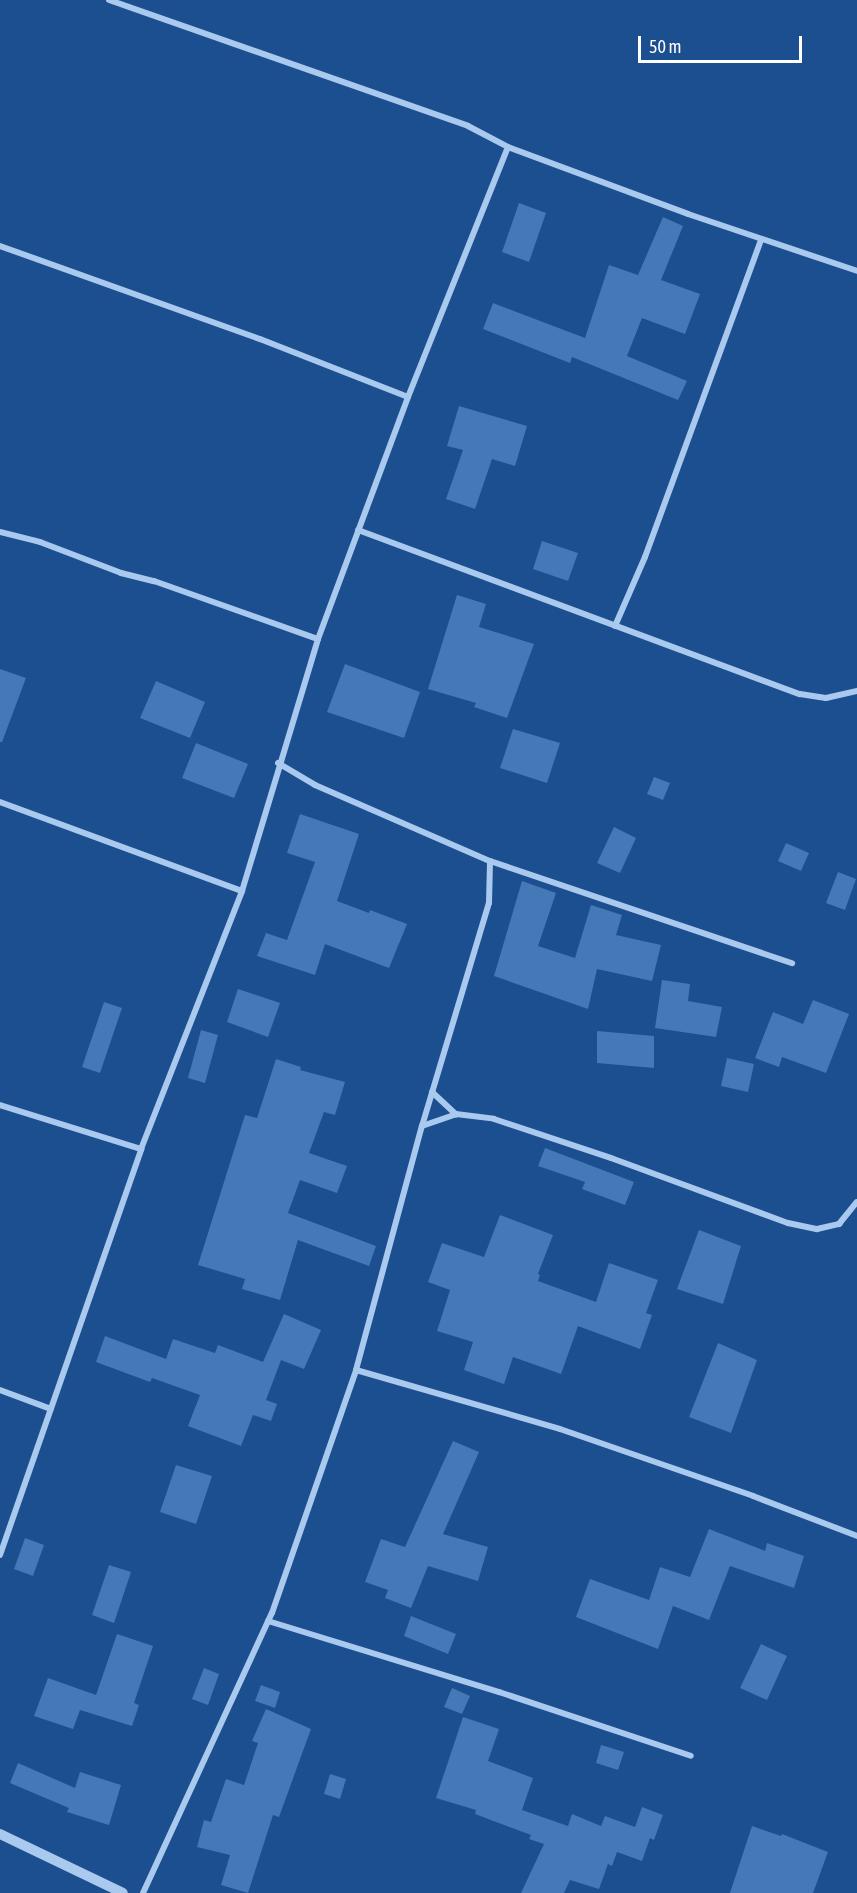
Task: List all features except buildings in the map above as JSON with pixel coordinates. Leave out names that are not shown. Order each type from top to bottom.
[{"type":"street","points":[[109,0],[468,126],[508,147],[761,240],[857,271]]},
{"type":"street","points":[[0,1555],[141,1149],[242,891],[278,764],[318,639],[408,397],[508,147]]},
{"type":"street","points":[[615,626],[645,557],[761,240]]},
{"type":"street","points":[[0,246],[260,339],[408,397]]},
{"type":"street","points":[[358,530],[800,694],[826,698],[857,691]]},
{"type":"street","points":[[0,532],[40,542],[121,573],[165,585],[318,639]]},
{"type":"street","points":[[278,764],[315,785],[490,861],[792,963]]},
{"type":"street","points":[[0,802],[242,891]]},
{"type":"street","points":[[143,1893],[268,1622],[356,1370],[422,1126],[489,903],[490,861]]},
{"type":"street","points":[[432,1092],[456,1114]]},
{"type":"street","points":[[0,1105],[141,1149]]},
{"type":"street","points":[[422,1126],[456,1114],[494,1119],[788,1223],[817,1229],[839,1224],[857,1202]]},
{"type":"street","points":[[356,1370],[560,1429],[753,1496],[857,1536]]},
{"type":"street","points":[[0,1390],[51,1409]]},
{"type":"street","points":[[268,1622],[499,1692],[691,1756]]},
{"type":"street","points":[[0,1834],[123,1893]]}]
